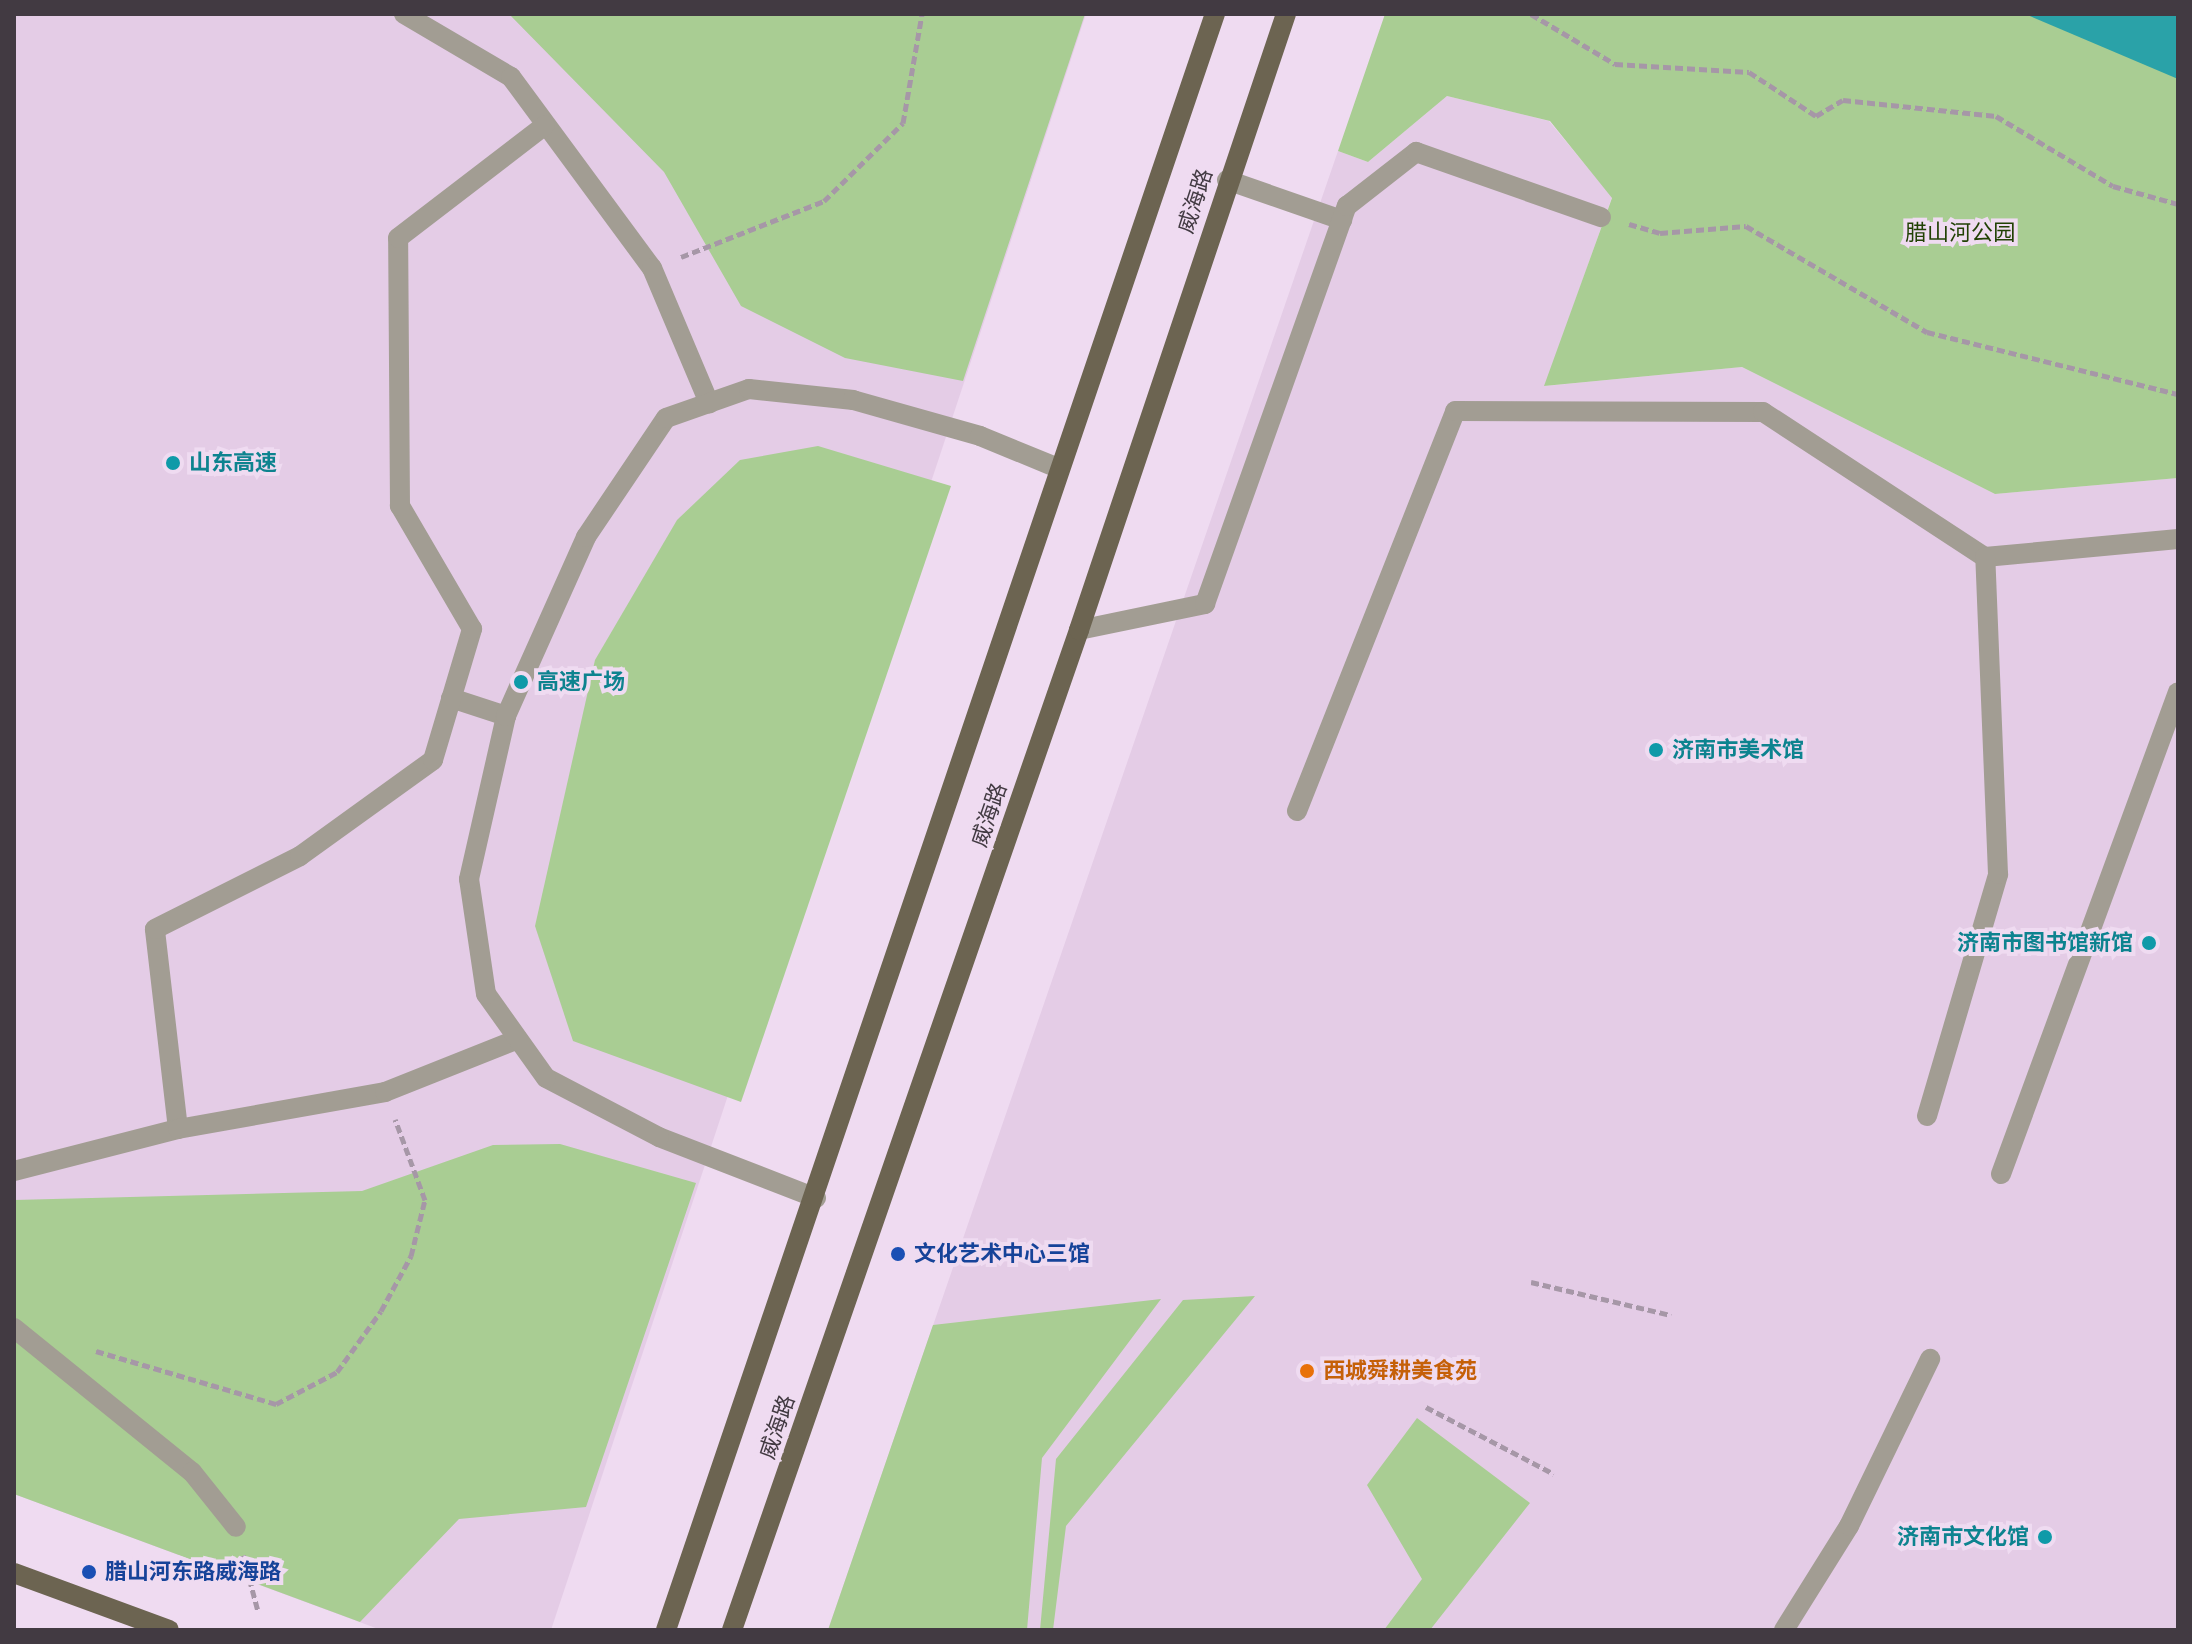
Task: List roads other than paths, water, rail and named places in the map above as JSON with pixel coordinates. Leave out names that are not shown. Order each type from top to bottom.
[{"type":"main road","name":"威海路","points":[[666,1630],[816,1198],[1058,468],[1215,14]]},
{"type":"main road","name":"威海路","points":[[732,1630],[1079,630],[1227,180],[1286,14]]},
{"type":"main road","points":[[14,1573],[169,1630]]},
{"type":"street","points":[[404,14],[511,77],[652,268],[709,403]]},
{"type":"street","points":[[178,1129],[155,929],[300,856],[433,760],[472,629],[400,506],[398,238],[545,125]]},
{"type":"street","points":[[1079,630],[1205,604],[1347,206],[1416,152],[1601,217]]},
{"type":"street","points":[[1227,180],[1342,220]]},
{"type":"street","points":[[816,1198],[659,1137],[546,1078],[486,994],[469,879],[506,716],[586,537],[666,418],[749,389],[853,400],[980,436],[1058,468]]},
{"type":"street","points":[[1297,811],[1455,411],[1763,412],[1985,557],[2178,539]]},
{"type":"street","points":[[1927,1116],[1998,874],[1985,557]]},
{"type":"street","points":[[2001,1174],[2178,692]]},
{"type":"street","points":[[451,698],[506,716]]},
{"type":"street","points":[[14,1171],[178,1129],[385,1092],[518,1039]]},
{"type":"street","points":[[14,1328],[192,1472],[236,1527]]},
{"type":"street","points":[[1784,1630],[1849,1526],[1930,1359]]},
{"type":"water","points":[[2025,14],[2178,14],[2178,79]]},
{"type":"place","name":"山东高速","points":[[173,463]]},
{"type":"place","name":"高速广场","points":[[521,682]]},
{"type":"place","name":"济南市美术馆","points":[[1656,750]]},
{"type":"place","name":"济南市图书馆新馆","points":[[2149,943]]},
{"type":"place","name":"文化艺术中心三馆","points":[[898,1254]]},
{"type":"place","name":"西城舜耕美食苑","points":[[1307,1371]]},
{"type":"place","name":"济南市文化馆","points":[[2045,1537]]},
{"type":"place","name":"腊山河东路威海路","points":[[89,1572]]},
{"type":"park label","name":"腊山河公园","points":[[1960,233]]}]
